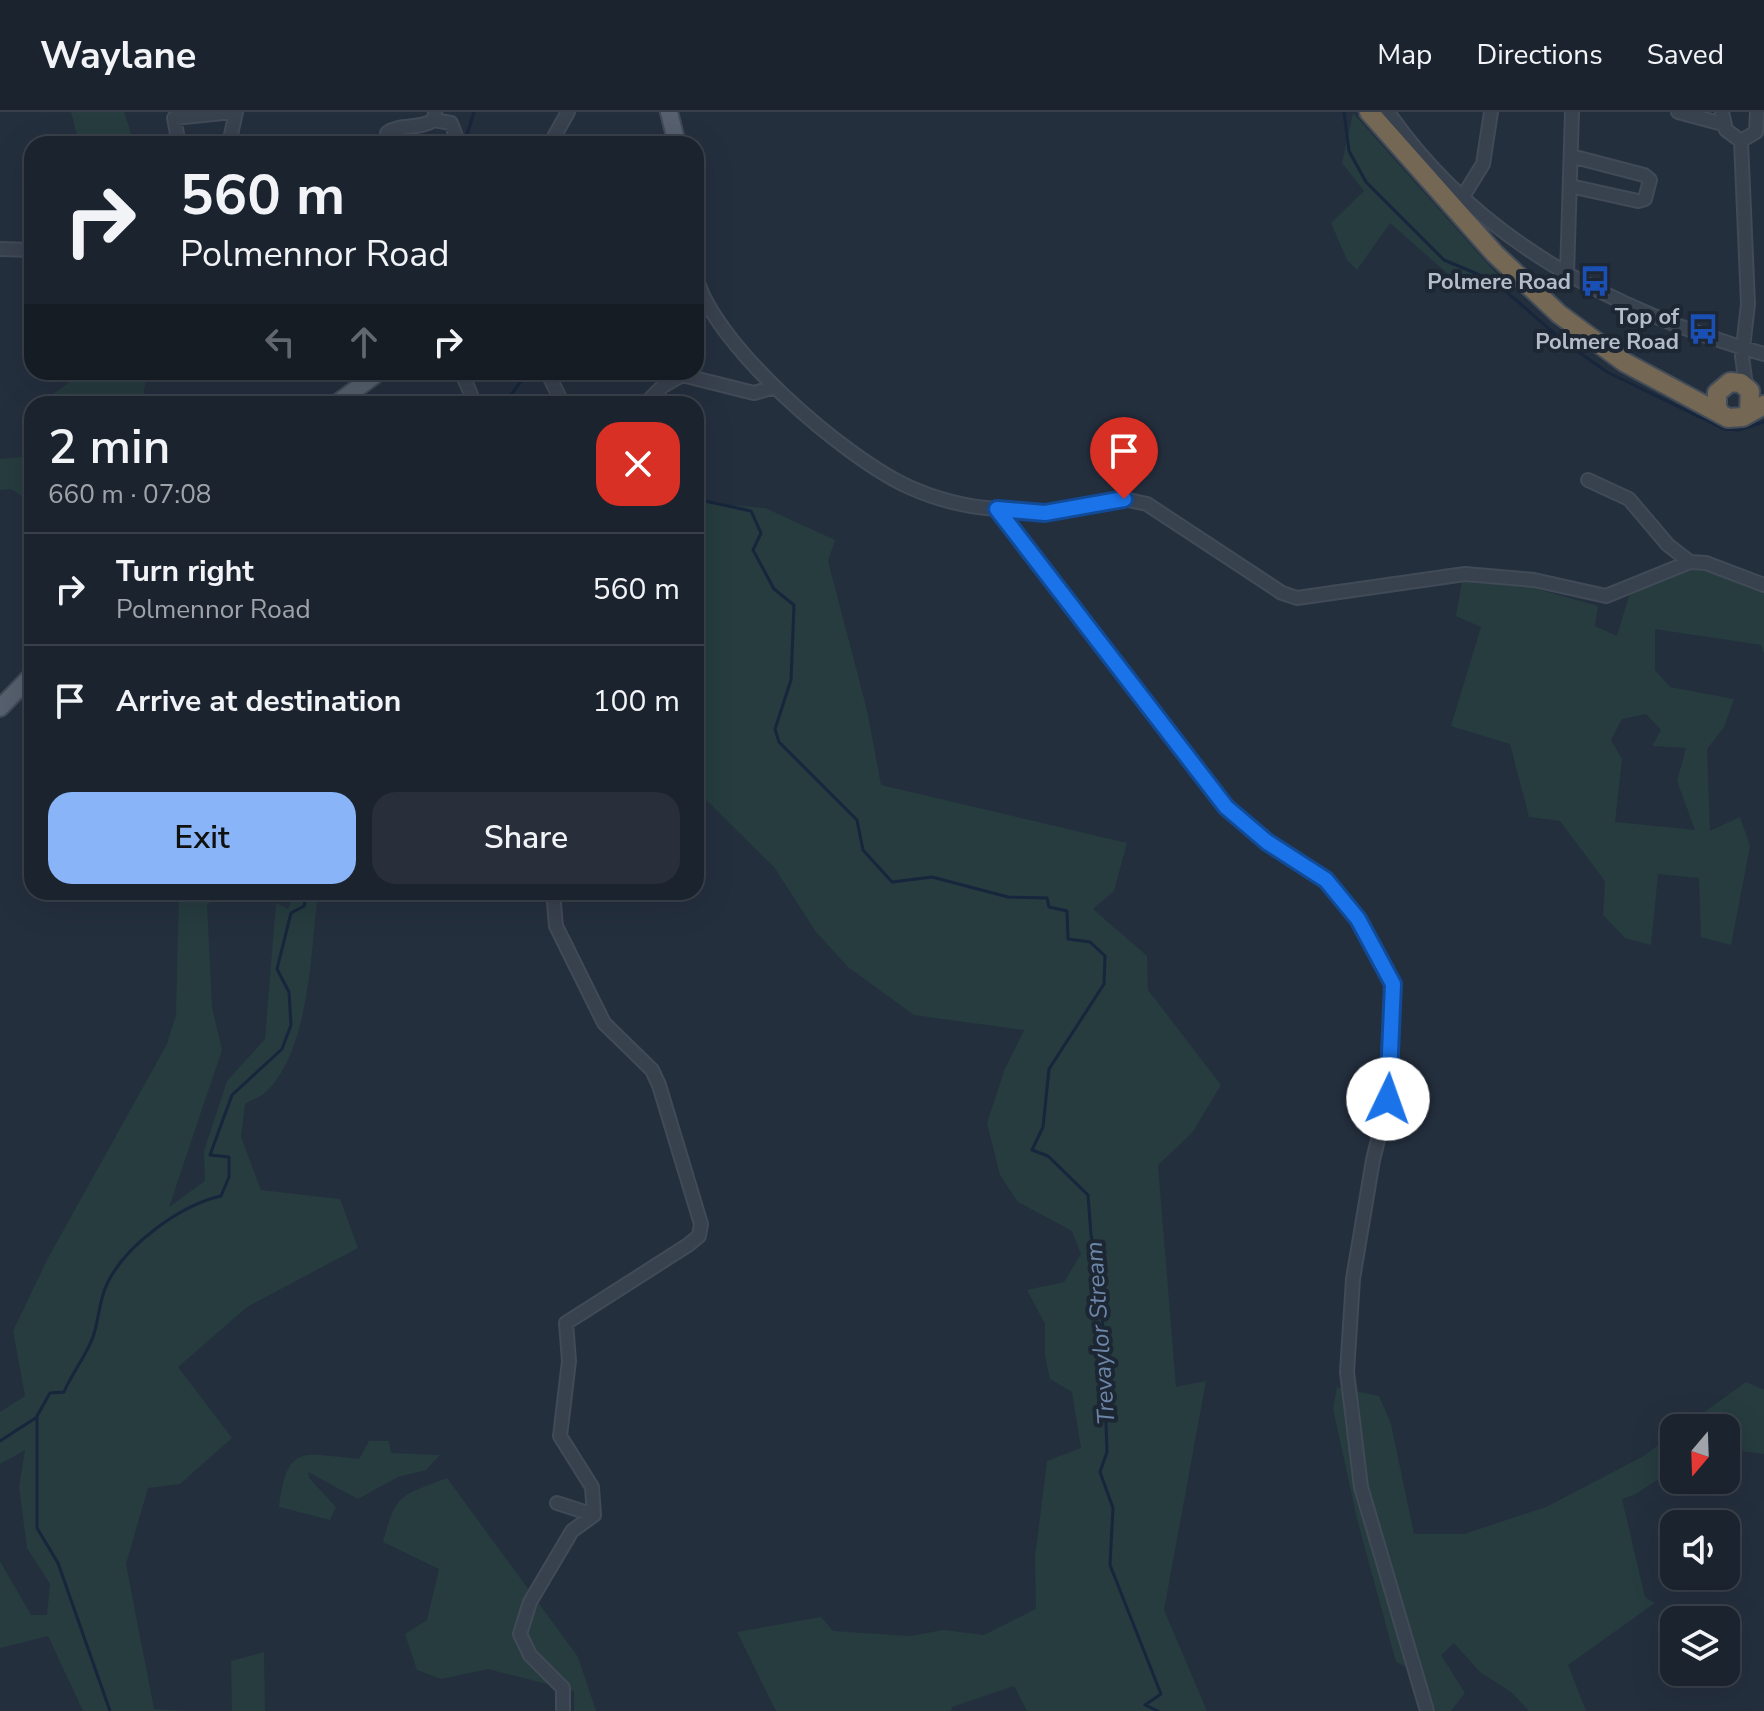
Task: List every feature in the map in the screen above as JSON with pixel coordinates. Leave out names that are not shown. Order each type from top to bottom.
[{"type":"highway","points":[[1369,112],[1495,254],[1559,314],[1624,362],[1651,377],[1721,414],[1736,419],[1757,408],[1754,390],[1736,382],[1695,389],[1651,377]]},
{"type":"highway","points":[[1721,414],[1716,400],[1723,386]]},
{"type":"main road","points":[[669,112],[675,136]]},
{"type":"main road","points":[[342,396],[355,380]]},
{"type":"main road","points":[[0,708],[24,683]]},
{"type":"street","points":[[178,136],[174,115],[235,112],[230,136]]},
{"type":"street","points":[[554,136],[568,112]]},
{"type":"street","points":[[1388,112],[1412,147],[1462,198],[1524,248],[1567,274],[1673,325],[1743,351],[1764,354]]},
{"type":"street","points":[[1462,198],[1483,164],[1491,112]]},
{"type":"street","points":[[1567,274],[1572,112]]},
{"type":"street","points":[[1678,112],[1722,118],[1731,136],[1741,141],[1760,133],[1757,112]]},
{"type":"street","points":[[387,136],[393,129],[425,126],[434,116],[451,123],[456,136]]},
{"type":"street","points":[[1741,141],[1748,304],[1743,351],[1754,390]]},
{"type":"street","points":[[1570,186],[1638,201],[1645,199],[1650,180],[1644,175],[1571,156]]},
{"type":"street","points":[[0,249],[24,250]]},
{"type":"street","points":[[704,294],[718,325],[775,387],[895,480],[952,504],[1045,513],[1124,499],[1147,504],[1282,593],[1297,598],[1465,574],[1534,580],[1606,596],[1690,562],[1706,563],[1764,585]]},
{"type":"street","points":[[1723,386],[1743,351]]},
{"type":"street","points":[[653,396],[673,380]]},
{"type":"street","points":[[702,380],[754,393],[775,387]]},
{"type":"street","points":[[1588,480],[1629,499],[1668,545],[1690,562]]},
{"type":"street","points":[[997,509],[1226,807],[1267,842],[1326,880],[1358,919],[1393,984],[1388,1099],[1373,1160],[1353,1279],[1347,1372],[1361,1487],[1427,1711]]},
{"type":"street","points":[[554,900],[556,926],[604,1023],[651,1069],[659,1085],[701,1224],[699,1236],[688,1245],[566,1323],[569,1361],[560,1436],[592,1487],[594,1515]]},
{"type":"street","points":[[557,1503],[594,1515]]},
{"type":"street","points":[[563,1711],[563,1688],[530,1655],[520,1634],[530,1602],[572,1531],[594,1515]]},
{"type":"green space","points":[[71,112],[124,112],[132,136],[77,136]]},
{"type":"green space","points":[[1353,113],[1509,284],[1495,293],[1447,273],[1390,223],[1357,270],[1347,260],[1331,223],[1364,191],[1342,163]]},
{"type":"green space","points":[[72,380],[146,380],[143,396],[50,396]]},
{"type":"green space","points":[[24,457],[24,497],[11,489],[0,490],[0,459]]},
{"type":"green space","points":[[704,503],[765,508],[835,540],[828,561],[867,710],[881,785],[1127,843],[1114,891],[1093,909],[1147,956],[1148,990],[1221,1085],[1192,1133],[1158,1165],[1176,1387],[1206,1381],[1164,1610],[1207,1711],[1027,1711],[1014,1686],[952,1707],[951,1711],[776,1711],[737,1632],[821,1617],[833,1631],[910,1636],[943,1630],[984,1635],[1036,1609],[1035,1557],[1047,1461],[1081,1448],[1072,1392],[1050,1379],[1045,1356],[1045,1324],[1027,1290],[1064,1282],[1081,1254],[1072,1231],[1018,1202],[1000,1175],[987,1123],[1004,1071],[1024,1030],[914,1015],[848,967],[816,932],[774,867],[704,798]]},
{"type":"green space","points":[[1698,568],[1764,592],[1764,654],[1761,645],[1655,629],[1655,670],[1670,687],[1734,699],[1724,727],[1707,749],[1710,831],[1740,817],[1750,846],[1731,945],[1701,937],[1699,878],[1658,874],[1651,945],[1625,938],[1603,915],[1605,881],[1560,821],[1529,817],[1510,744],[1451,726],[1481,627],[1456,616],[1462,581],[1527,586],[1598,606],[1595,626],[1617,636],[1629,596],[1674,572]],"holes":[[[1646,714],[1661,730],[1652,746],[1686,748],[1677,781],[1695,830],[1615,822],[1622,759],[1611,740],[1622,719]]]},
{"type":"green space","points":[[179,900],[214,900],[207,904],[212,1007],[222,1050],[169,1207],[205,1181],[204,1151],[227,1081],[265,1039],[276,903],[288,909],[292,900],[317,900],[306,998],[292,1051],[281,1074],[264,1094],[245,1104],[241,1137],[261,1190],[340,1199],[358,1248],[247,1307],[178,1367],[232,1438],[180,1484],[148,1488],[126,1564],[154,1709],[188,1711],[83,1711],[48,1636],[0,1648],[0,1561],[31,1615],[47,1615],[50,1584],[27,1548],[19,1487],[25,1450],[0,1464],[0,1412],[25,1396],[13,1331],[48,1258],[167,1044],[176,1015]]},
{"type":"green space","points":[[1746,1382],[1764,1390],[1764,1454],[1740,1451],[1740,1414],[1701,1414]]},
{"type":"green space","points":[[1337,1387],[1379,1396],[1391,1424],[1414,1534],[1464,1534],[1546,1507],[1642,1457],[1660,1444],[1660,1478],[1622,1499],[1645,1597],[1655,1603],[1568,1665],[1586,1711],[1529,1711],[1511,1692],[1480,1672],[1454,1643],[1441,1655],[1465,1693],[1451,1711],[1436,1711],[1417,1672],[1396,1662],[1357,1519],[1333,1409]]},
{"type":"green space","points":[[369,1441],[389,1441],[391,1453],[440,1455],[426,1470],[398,1477],[358,1499],[308,1472],[309,1478],[336,1507],[330,1520],[279,1507],[282,1486],[293,1462],[311,1455],[359,1459]]},
{"type":"green space","points":[[447,1478],[578,1657],[596,1711],[574,1711],[574,1691],[488,1669],[441,1679],[417,1670],[405,1634],[427,1620],[439,1569],[383,1542],[392,1513],[403,1498]]},
{"type":"green space","points":[[264,1652],[265,1711],[232,1711],[231,1661]]},
{"type":"waterway","points":[[466,136],[474,112]]},
{"type":"waterway","points":[[1344,112],[1349,151],[1366,182],[1444,260],[1494,281],[1563,341],[1607,372],[1724,429],[1739,430],[1764,422]]},
{"type":"waterway","points":[[510,396],[522,380]]},
{"type":"waterway","name":"Trevaylor Stream","points":[[704,501],[751,511],[761,533],[753,550],[774,589],[794,605],[791,680],[775,729],[779,742],[857,820],[863,850],[892,882],[932,877],[1008,897],[1047,898],[1049,907],[1067,911],[1068,939],[1090,942],[1105,956],[1104,984],[1049,1069],[1043,1127],[1032,1150],[1048,1156],[1088,1195],[1091,1235],[1101,1279],[1107,1452],[1100,1472],[1113,1508],[1110,1565],[1161,1694],[1145,1705],[1158,1711]]},
{"type":"waterway","points":[[110,1711],[58,1563],[37,1528],[37,1416],[50,1393],[64,1392],[87,1351],[102,1297],[115,1269],[140,1241],[156,1229],[189,1208],[221,1196],[229,1177],[229,1157],[210,1155],[232,1095],[282,1049],[291,1025],[289,992],[277,969],[291,913],[304,906],[305,900]]},
{"type":"waterway","points":[[0,1441],[37,1417]]},
{"type":"place","name":"Polmere Road","points":[[1595,281]]},
{"type":"place","name":"Top of Polmere Road","points":[[1703,329]]},
{"type":"route","points":[[1124,499],[1045,513],[997,509],[1226,807],[1267,842],[1326,880],[1358,919],[1393,984],[1388,1099]]}]
